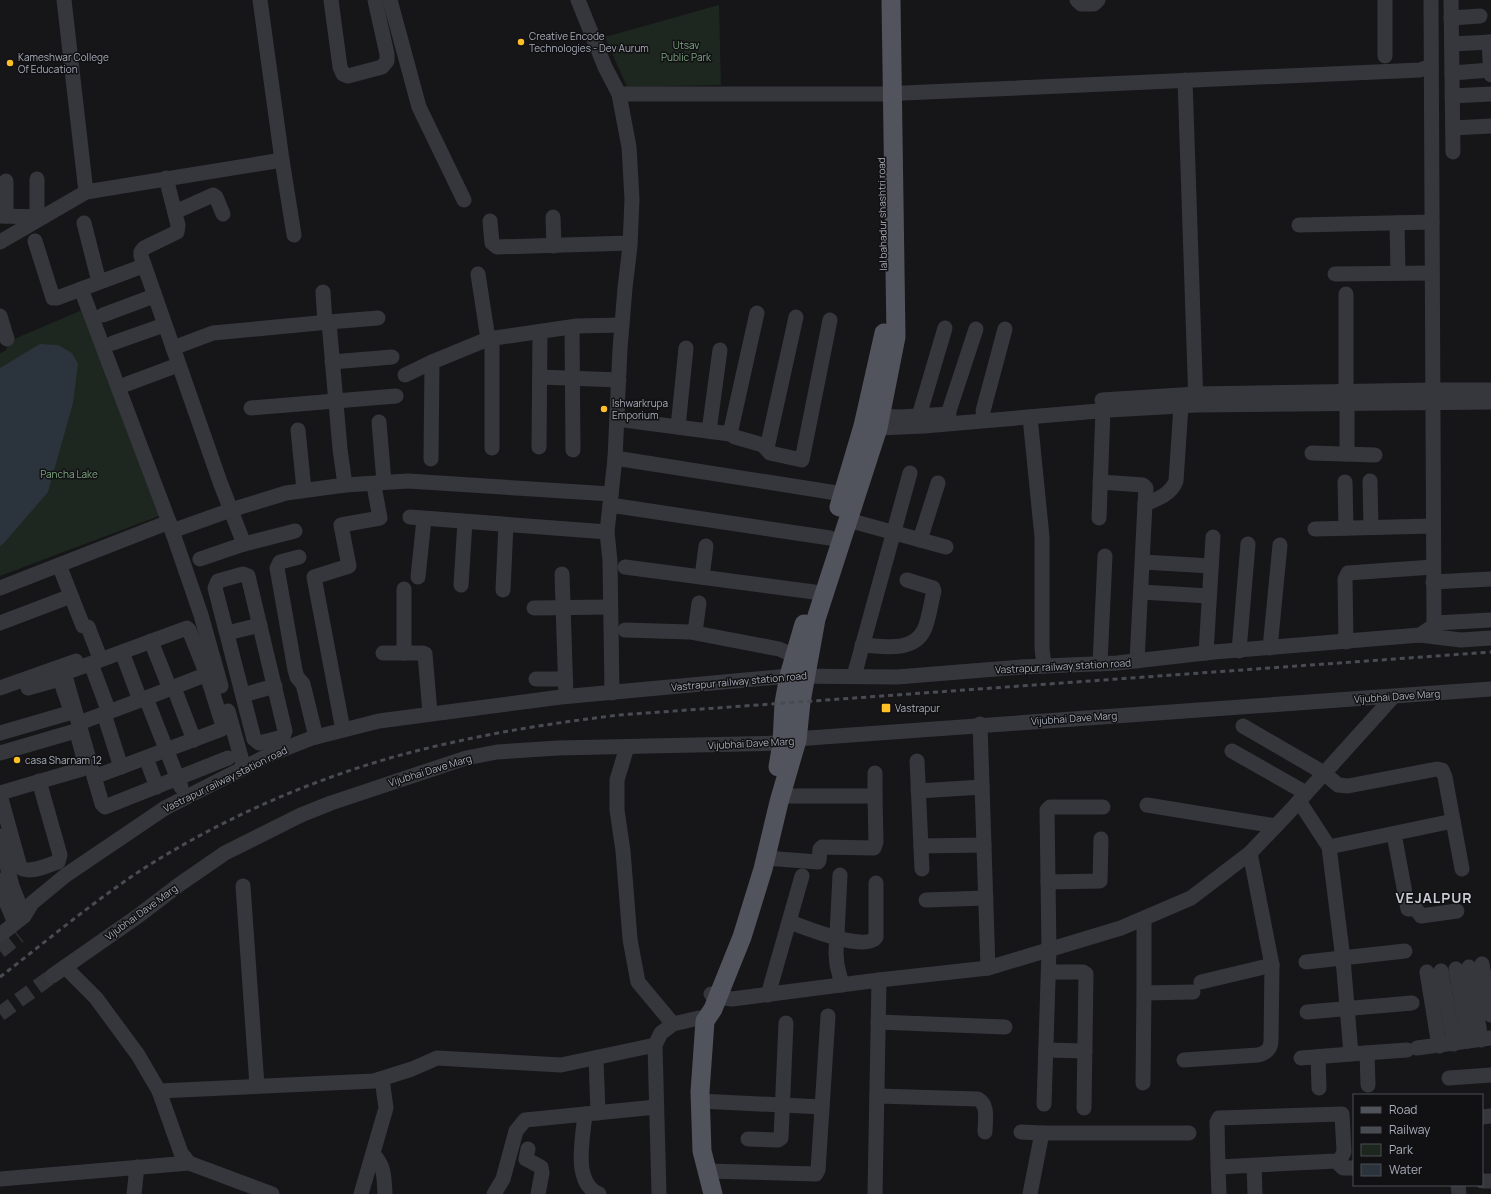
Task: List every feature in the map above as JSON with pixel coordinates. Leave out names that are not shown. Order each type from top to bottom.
[{"type":"main road","name":"lal bahadur shashtri road","points":[[872,422],[884,332],[886,94],[879,0]]},
{"type":"main road","points":[[886,94],[891,0]]},
{"type":"main road","points":[[713,1194],[702,1151],[700,1101],[705,1021],[713,1009],[714,996],[756,867],[772,800],[801,702],[795,656],[843,494],[872,422]]},
{"type":"main road","points":[[797,675],[848,520],[872,422]]},
{"type":"main road","points":[[706,1194],[695,1152],[693,1092],[699,1018],[714,996],[742,937],[781,796],[790,742]]},
{"type":"street","points":[[64,0],[86,192]]},
{"type":"street","points":[[260,0],[294,235]]},
{"type":"street","points":[[331,0],[340,67],[343,74],[348,76],[382,67],[387,61],[387,54],[375,0]]},
{"type":"street","points":[[390,0],[419,107],[464,200]]},
{"type":"street","points":[[578,0],[619,94],[629,147],[632,199],[630,243],[622,325],[615,458],[607,532],[610,561],[612,693]]},
{"type":"street","points":[[1076,0],[1081,4],[1094,4],[1098,0]]},
{"type":"street","points":[[1385,0],[1385,56]]},
{"type":"street","points":[[1420,635],[1432,627],[1434,623],[1431,0]]},
{"type":"street","points":[[1451,0],[1453,152]]},
{"type":"street","points":[[1451,18],[1480,16]]},
{"type":"street","points":[[1452,44],[1490,42],[1491,75]]},
{"type":"street","points":[[619,94],[886,94],[1420,70],[1431,66]]},
{"type":"street","points":[[1452,73],[1491,70]]},
{"type":"street","points":[[1146,504],[1171,490],[1176,481],[1191,402],[1185,80]]},
{"type":"street","points":[[1452,96],[1491,94]]},
{"type":"street","points":[[1453,128],[1491,126]]},
{"type":"street","points":[[0,242],[40,217],[86,192],[282,160]]},
{"type":"street","points":[[166,178],[178,225],[177,232],[144,248],[141,252],[141,256],[178,365],[230,510],[244,544]]},
{"type":"street","points":[[37,179],[40,217]]},
{"type":"street","points":[[6,181],[3,216],[40,217]]},
{"type":"street","points":[[175,212],[213,195],[216,196],[223,214]]},
{"type":"street","points":[[553,217],[554,246]]},
{"type":"street","points":[[490,221],[492,243],[497,247],[630,243]]},
{"type":"street","points":[[1299,225],[1432,222]]},
{"type":"street","points":[[84,223],[99,282]]},
{"type":"street","points":[[1397,223],[1398,273]]},
{"type":"street","points":[[35,241],[53,298],[57,298],[144,266]]},
{"type":"street","points":[[1335,274],[1432,273]]},
{"type":"street","points":[[478,274],[490,339],[492,448]]},
{"type":"street","points":[[81,289],[171,526],[201,615],[223,726],[222,729],[94,778]]},
{"type":"street","points":[[323,292],[345,485]]},
{"type":"street","points":[[1346,294],[1347,454]]},
{"type":"street","points":[[103,315],[154,296]]},
{"type":"street","points":[[730,434],[757,313]]},
{"type":"street","points":[[0,316],[7,339]]},
{"type":"street","points":[[767,448],[796,317]]},
{"type":"street","points":[[173,348],[213,333],[378,318]]},
{"type":"street","points":[[617,420],[730,434],[735,437],[763,445],[771,454],[802,460],[804,458],[830,320]]},
{"type":"street","points":[[113,343],[164,325]]},
{"type":"street","points":[[405,375],[432,362],[490,339],[572,327],[622,325]]},
{"type":"street","points":[[572,327],[573,450]]},
{"type":"street","points":[[919,416],[945,328]]},
{"type":"street","points":[[948,414],[976,329]]},
{"type":"street","points":[[983,411],[1005,329]]},
{"type":"street","points":[[539,447],[540,332]]},
{"type":"street","points":[[678,427],[686,348]]},
{"type":"street","points":[[709,431],[720,350]]},
{"type":"street","points":[[332,362],[392,357]]},
{"type":"street","points":[[431,459],[432,362]]},
{"type":"street","points":[[127,384],[178,365]]},
{"type":"street","points":[[540,377],[619,380]]},
{"type":"street","points":[[872,422],[924,426],[1191,402],[1433,396],[1491,390]]},
{"type":"street","points":[[251,408],[396,396]]},
{"type":"street","points":[[1433,396],[1491,402]]},
{"type":"street","points":[[872,422],[919,416],[1146,397],[1191,402]]},
{"type":"street","points":[[1099,518],[1103,410]]},
{"type":"street","points":[[1030,417],[1042,537],[1042,648],[1044,666]]},
{"type":"street","points":[[344,730],[314,577],[315,575],[349,566],[341,524],[380,518],[379,422]]},
{"type":"street","points":[[298,430],[304,490]]},
{"type":"street","points":[[1312,453],[1375,455]]},
{"type":"street","points":[[615,458],[843,494]]},
{"type":"street","points":[[854,676],[910,473]]},
{"type":"street","points":[[0,588],[59,565],[171,526],[230,510],[286,492],[345,485],[380,487],[408,481],[610,499],[830,538]]},
{"type":"street","points":[[1370,481],[1371,527]]},
{"type":"street","points":[[1100,482],[1143,485],[1146,488],[1137,661]]},
{"type":"street","points":[[1345,482],[1346,528]]},
{"type":"street","points":[[920,540],[938,483]]},
{"type":"street","points":[[1345,499],[1371,498]]},
{"type":"street","points":[[418,577],[417,518],[607,532]]},
{"type":"street","points":[[848,520],[946,547]]},
{"type":"street","points":[[461,585],[465,522]]},
{"type":"street","points":[[503,590],[506,525]]},
{"type":"street","points":[[1315,529],[1433,526]]},
{"type":"street","points":[[200,559],[244,544],[295,531]]},
{"type":"street","points":[[1206,653],[1213,537]]},
{"type":"street","points":[[1239,650],[1248,544]]},
{"type":"street","points":[[1270,648],[1280,545]]},
{"type":"street","points":[[702,577],[706,546]]},
{"type":"street","points":[[1100,664],[1105,556]]},
{"type":"street","points":[[299,557],[280,562],[276,568],[295,670],[297,677],[303,684],[316,737]]},
{"type":"street","points":[[1143,562],[1211,566]]},
{"type":"street","points":[[59,565],[83,626],[88,627],[106,713],[121,767]]},
{"type":"street","points":[[625,567],[814,592]]},
{"type":"street","points":[[1346,642],[1345,579],[1348,573],[1433,575],[1491,579]]},
{"type":"street","points":[[243,574],[248,576],[285,731],[283,737],[262,742],[256,742],[254,739],[227,633],[215,588],[216,584],[218,581],[243,574]]},
{"type":"street","points":[[562,574],[566,696]]},
{"type":"street","points":[[862,645],[899,647],[916,639],[924,630],[934,591],[933,588],[907,580]]},
{"type":"street","points":[[404,589],[404,653]]},
{"type":"street","points":[[1141,592],[1209,596]]},
{"type":"street","points":[[0,623],[71,596]]},
{"type":"street","points":[[694,632],[699,603]]},
{"type":"street","points":[[534,608],[610,607]]},
{"type":"street","points":[[0,688],[94,658],[201,615]]},
{"type":"street","points":[[1434,623],[1491,620]]},
{"type":"street","points":[[227,633],[260,625]]},
{"type":"street","points":[[228,758],[105,807],[102,804],[94,778],[65,673],[94,658],[122,652],[186,628],[189,630],[212,669],[244,768]]},
{"type":"street","points":[[625,630],[694,632],[779,649],[795,656]]},
{"type":"street","name":"Vastrapur railway station road","points":[[0,935],[17,917],[66,875],[165,808],[270,754],[316,737],[378,721],[566,696],[797,675],[897,678],[1044,666],[1137,661],[1206,653],[1420,635],[1461,640],[1491,638]]},
{"type":"street","points":[[151,641],[194,740]]},
{"type":"street","points":[[122,652],[167,750],[186,797]]},
{"type":"street","points":[[383,653],[425,654],[430,713]]},
{"type":"street","points":[[79,723],[172,688],[212,669],[233,655]]},
{"type":"street","points":[[0,696],[60,679],[70,710],[69,713],[0,733]]},
{"type":"street","points":[[536,679],[565,679]]},
{"type":"street","points":[[243,695],[274,686]]},
{"type":"street","name":"Vijubhai Dave Marg","points":[[65,967],[225,853],[294,819],[331,803],[466,758],[497,752],[790,742],[809,738],[980,724],[1491,689]]},
{"type":"street","points":[[714,996],[732,999],[988,968],[1121,928],[1192,898],[1250,853],[1303,797],[1393,696]]},
{"type":"street","points":[[980,724],[988,968]]},
{"type":"street","points":[[1243,726],[1324,773],[1338,785],[1348,786],[1440,769],[1444,773],[1462,869]]},
{"type":"street","points":[[0,753],[72,732],[78,736],[85,762],[82,769],[39,781],[0,794],[21,869],[29,870],[58,862],[60,855],[39,781]]},
{"type":"street","points":[[627,747],[617,780],[617,810],[618,827],[623,851],[630,939],[638,982],[673,1024]]},
{"type":"street","points":[[1232,750],[1303,797],[1329,847],[1343,959],[1351,1054]]},
{"type":"street","points":[[146,758],[157,787]]},
{"type":"street","points":[[917,761],[922,869]]},
{"type":"street","points":[[765,858],[818,862],[820,859],[820,849],[822,847],[874,848],[876,842],[875,773]]},
{"type":"street","points":[[918,791],[982,787]]},
{"type":"street","points":[[781,796],[875,796]]},
{"type":"street","points":[[1147,805],[1276,826]]},
{"type":"street","points":[[1044,1104],[1049,950],[1046,815],[1048,808],[1103,807]]},
{"type":"street","points":[[1329,847],[1453,821]]},
{"type":"street","points":[[1394,834],[1408,909],[1416,909],[1421,916],[1457,911]]},
{"type":"street","points":[[0,836],[12,886],[17,917]]},
{"type":"street","points":[[1048,882],[1100,881],[1101,839]]},
{"type":"street","points":[[921,846],[984,845]]},
{"type":"street","points":[[1184,1060],[1258,1055],[1266,1053],[1270,1048],[1272,1027],[1272,965],[1250,853]]},
{"type":"street","points":[[840,875],[836,937],[837,965],[842,985]]},
{"type":"street","points":[[768,995],[802,876]]},
{"type":"street","points":[[0,880],[4,897],[17,917]]},
{"type":"street","points":[[790,922],[836,937],[857,942],[869,943],[876,940],[876,883]]},
{"type":"street","points":[[243,886],[258,1086]]},
{"type":"street","points":[[926,900],[986,898]]},
{"type":"street","points":[[1143,1083],[1144,919]]},
{"type":"street","points":[[1306,962],[1404,951]]},
{"type":"street","points":[[1144,993],[1197,987],[1272,965]]},
{"type":"street","points":[[1467,1042],[1469,966],[1491,1015]]},
{"type":"street","points":[[52,976],[65,967],[96,998],[138,1055],[159,1091],[181,1153],[188,1163]]},
{"type":"street","points":[[1048,972],[1083,972],[1086,974],[1084,1108]]},
{"type":"street","points":[[1434,972],[1467,1042]]},
{"type":"street","points":[[875,1194],[879,980]]},
{"type":"street","points":[[1307,1012],[1412,1002]]},
{"type":"street","points":[[707,1171],[816,1174],[818,1170],[828,1016]]},
{"type":"street","points":[[659,1194],[655,1045],[661,1033],[673,1024],[699,1018]]},
{"type":"street","points":[[878,1022],[1005,1027]]},
{"type":"street","points":[[748,1139],[779,1140],[781,1138],[786,1023]]},
{"type":"street","points":[[1300,1058],[1412,1049],[1467,1042]]},
{"type":"street","points":[[159,1091],[374,1081],[412,1070],[437,1058],[561,1065],[655,1045]]},
{"type":"street","points":[[1046,1050],[1085,1051]]},
{"type":"street","points":[[1367,1053],[1368,1085]]},
{"type":"street","points":[[1318,1057],[1319,1088]]},
{"type":"street","points":[[596,1058],[592,1113],[581,1168],[584,1180],[588,1186],[599,1194]]},
{"type":"street","points":[[1449,1078],[1491,1075]]},
{"type":"street","points":[[362,1194],[386,1108],[382,1079]]},
{"type":"street","points":[[877,1096],[978,1099],[986,1108],[985,1132]]},
{"type":"street","points":[[700,1101],[822,1107]]},
{"type":"street","points":[[494,1194],[503,1179],[516,1131],[525,1120],[656,1107]]},
{"type":"street","points":[[1218,1167],[1340,1160],[1349,1135],[1348,1112],[1219,1118],[1217,1122],[1218,1194]]},
{"type":"street","points":[[1021,1132],[1189,1133]]},
{"type":"street","points":[[1030,1194],[1042,1133]]},
{"type":"street","points":[[528,1149],[526,1159],[541,1167],[542,1173],[538,1194]]},
{"type":"street","points":[[373,1154],[382,1165],[385,1194]]},
{"type":"street","points":[[1336,1161],[1343,1168],[1353,1168]]},
{"type":"street","points":[[0,1179],[188,1163],[272,1194]]},
{"type":"street","points":[[1254,1166],[1255,1194]]},
{"type":"street","points":[[134,1194],[137,1167]]},
{"type":"green space","name":"Utsav Public Park","points":[[719,5],[721,85],[627,87],[605,37]]},
{"type":"green space","name":"Pancha Lake","points":[[82,310],[159,516],[0,576],[0,353],[5,351],[12,340]]},
{"type":"water","points":[[40,344],[58,345],[72,353],[78,364],[73,403],[48,492],[0,546],[0,368]]},
{"type":"tunnel","points":[[0,951],[19,936]]},
{"type":"tunnel","points":[[0,1014],[52,976]]},
{"type":"railway","points":[[0,977],[127,880],[146,867],[217,826],[254,808],[331,777],[370,764],[471,738],[576,720],[619,715],[1491,652]]},
{"type":"place","name":"Creative Encode Technologies - Dev Aurum","points":[[521,42]]},
{"type":"place","name":"Kameshwar College Of Education","points":[[10,63]]},
{"type":"place","name":"Ishwarkrupa Emporium","points":[[604,409]]},
{"type":"place","name":"Vastrapur","points":[[886,708]]},
{"type":"place","name":"casa Sharnam 12","points":[[17,760]]},
{"type":"district","name":"VEJALPUR","points":[[1434,898]]}]
